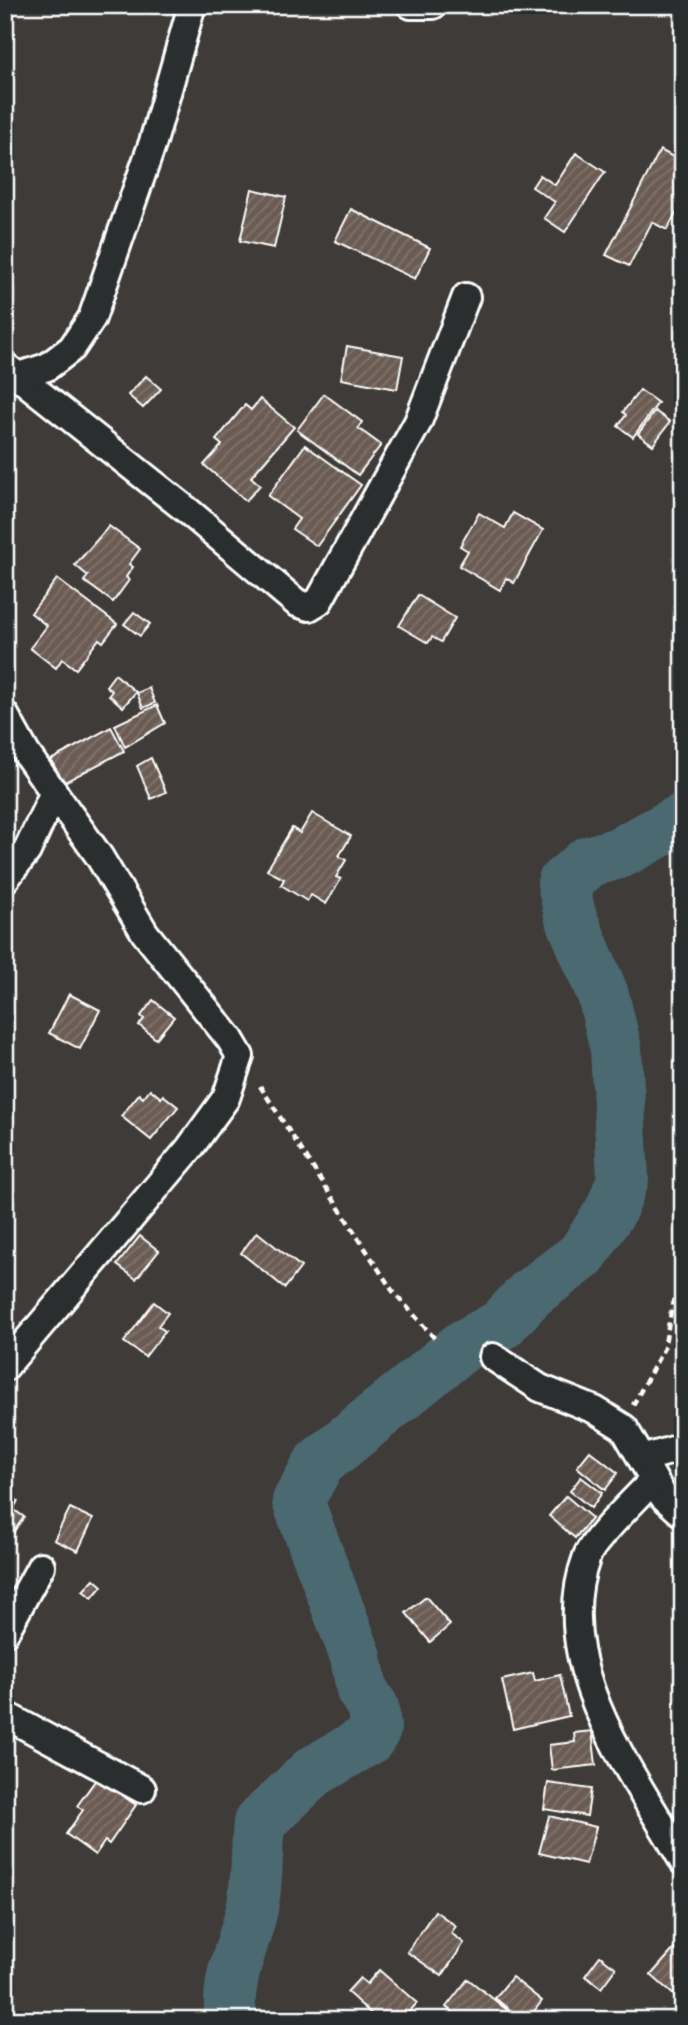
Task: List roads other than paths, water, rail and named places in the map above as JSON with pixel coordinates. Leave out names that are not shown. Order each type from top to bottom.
[{"type":"street","points":[[12,371],[47,367],[72,348],[92,318],[153,142],[192,5]]},
{"type":"street","points":[[411,5],[433,5]]},
{"type":"street","points":[[12,371],[297,603],[309,607],[318,601],[418,422],[466,297]]},
{"type":"street","points":[[5,715],[26,753],[99,856],[145,933],[230,1039],[240,1056],[226,1098],[189,1149],[5,1367]]},
{"type":"street","points":[[5,879],[27,851],[54,792]]},
{"type":"street","points":[[493,1357],[540,1388],[594,1410],[624,1428],[663,1496],[683,1514]]},
{"type":"street","points":[[683,1447],[648,1469],[587,1554],[574,1617],[580,1657],[598,1710],[683,1861]]},
{"type":"street","points":[[5,1632],[41,1566]]},
{"type":"street","points":[[5,1715],[142,1789]]},
{"type":"waterway","points":[[232,2020],[230,1993],[254,1899],[259,1823],[313,1772],[369,1739],[375,1729],[373,1707],[362,1690],[356,1657],[298,1501],[319,1463],[464,1345],[501,1325],[530,1294],[582,1255],[611,1210],[623,1179],[616,1049],[603,995],[570,915],[563,883],[588,862],[619,853],[683,819]]}]
